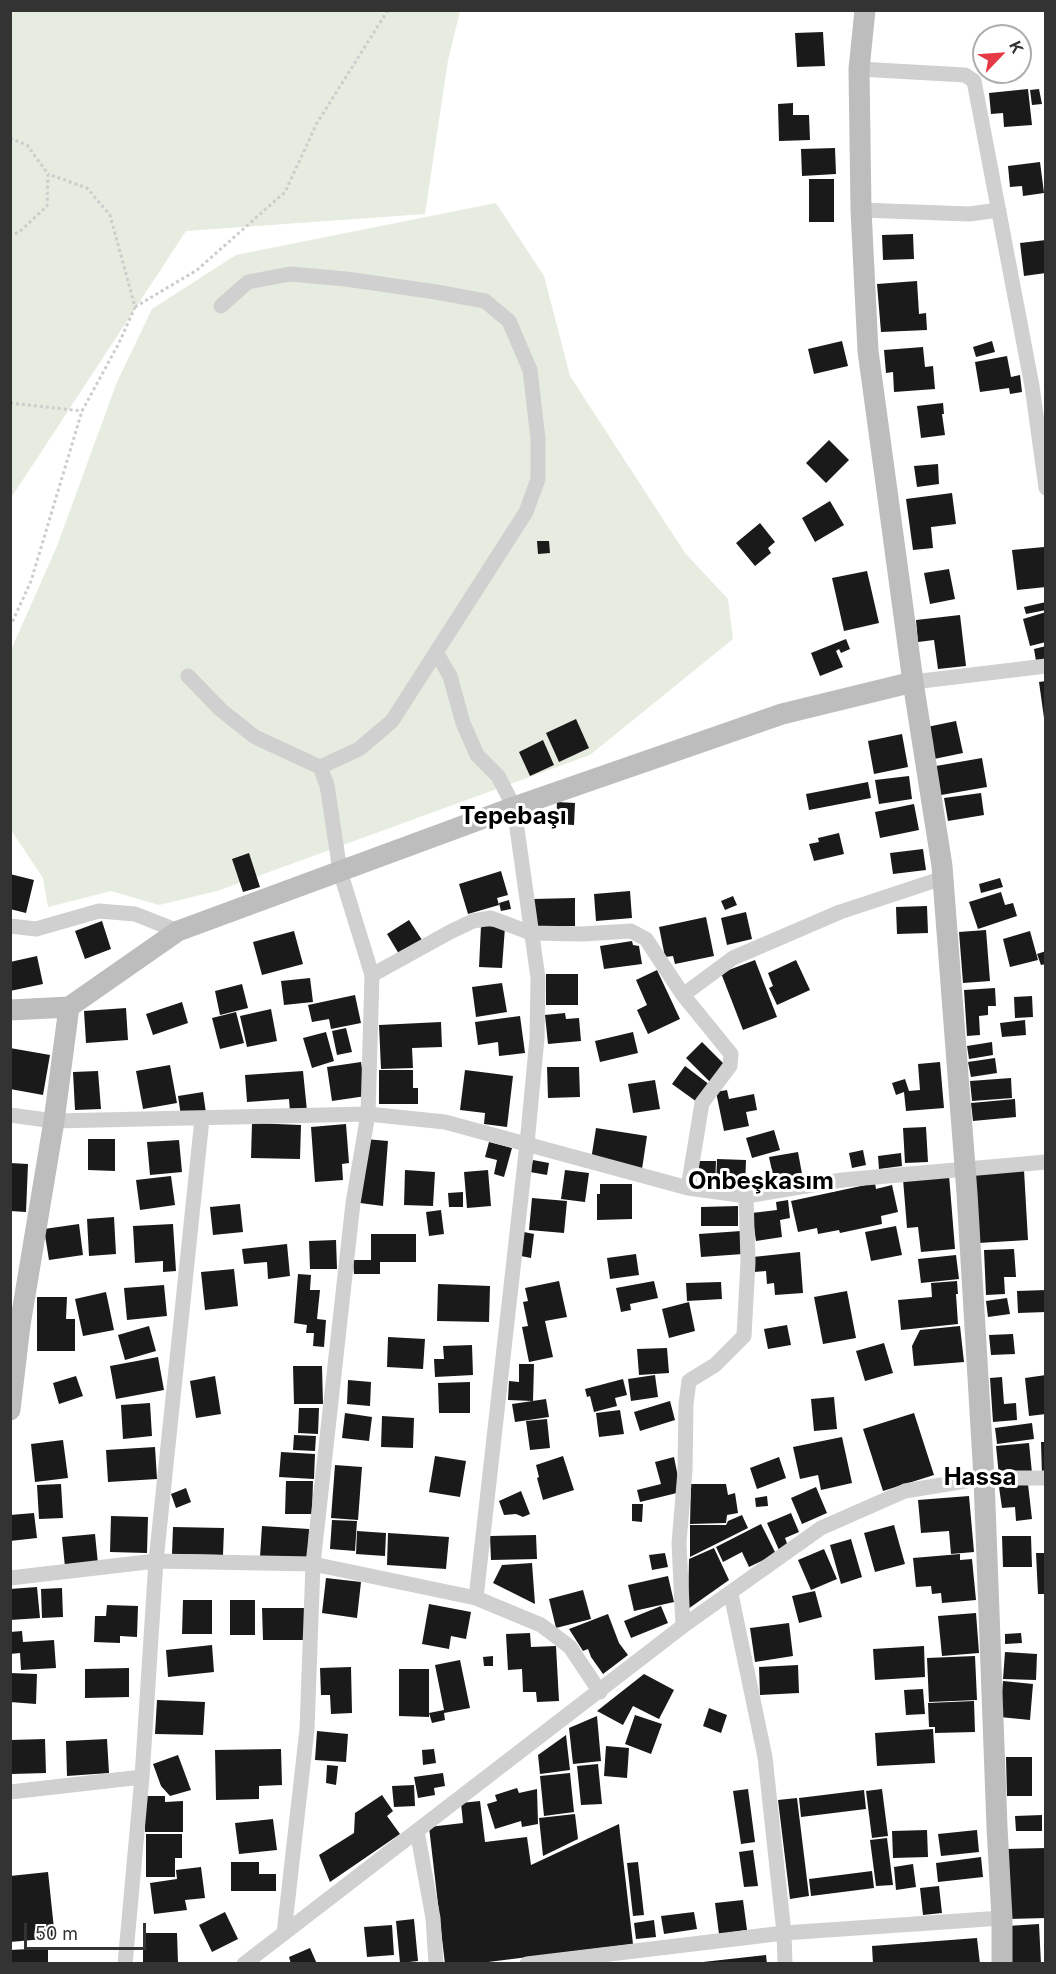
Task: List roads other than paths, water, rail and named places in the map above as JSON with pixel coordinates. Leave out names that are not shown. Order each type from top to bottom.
[{"type":"street","points":[[865,10],[859,69],[861,210],[868,351],[913,682],[943,878],[966,1168],[984,1478],[1002,1964]]},
{"type":"street","points":[[859,69],[965,75],[974,81],[1032,386],[1046,488]]},
{"type":"street","points":[[861,210],[959,214],[999,210]]},
{"type":"street","points":[[221,306],[248,282],[290,274],[413,288],[485,301],[509,321],[530,370],[538,439],[538,479],[526,512],[392,721],[359,749],[320,767]]},
{"type":"street","points":[[436,652],[450,676],[463,723],[477,755],[498,776],[514,807],[538,978],[537,1026],[527,1144],[476,1598]]},
{"type":"street","points":[[10,1010],[69,1007],[178,931],[514,807],[782,714],[913,682],[1046,666]]},
{"type":"street","points":[[188,676],[221,710],[255,737],[320,767],[327,785],[340,871],[372,975],[368,1114],[353,1203],[313,1564],[308,1729],[285,1934]]},
{"type":"street","points":[[683,995],[733,958],[840,912],[943,878]]},
{"type":"street","points":[[10,926],[36,929],[99,911],[135,914],[178,931]]},
{"type":"street","points":[[372,975],[473,921],[491,918],[531,933],[582,934],[631,931],[646,939],[683,995],[731,1054],[730,1066],[702,1103],[688,1188]]},
{"type":"street","points":[[10,1410],[20,1325],[54,1121],[69,1007]]},
{"type":"street","points":[[10,1115],[54,1121],[368,1114],[445,1122],[688,1188],[746,1196],[842,1180],[1046,1162]]},
{"type":"street","points":[[125,1964],[142,1777],[156,1561],[202,1119]]},
{"type":"street","points":[[683,1626],[679,1543],[689,1381],[715,1365],[744,1336],[748,1262],[746,1196]]},
{"type":"street","points":[[244,1964],[683,1626],[821,1528],[905,1491],[984,1478],[1046,1478]]},
{"type":"street","points":[[10,1578],[156,1561],[313,1564],[476,1598],[541,1625],[570,1647],[600,1692]]},
{"type":"street","points":[[731,1594],[765,1757],[784,1933],[785,1964]]},
{"type":"street","points":[[10,1792],[142,1777]]},
{"type":"street","points":[[417,1831],[434,1918],[436,1964]]},
{"type":"street","points":[[527,1964],[784,1933],[1002,1918]]},
{"type":"district","name":"Tepebaşı","points":[[513,817]]},
{"type":"district","name":"Onbeşkasım","points":[[761,1182]]},
{"type":"district","name":"Hassa","points":[[980,1478]]}]
